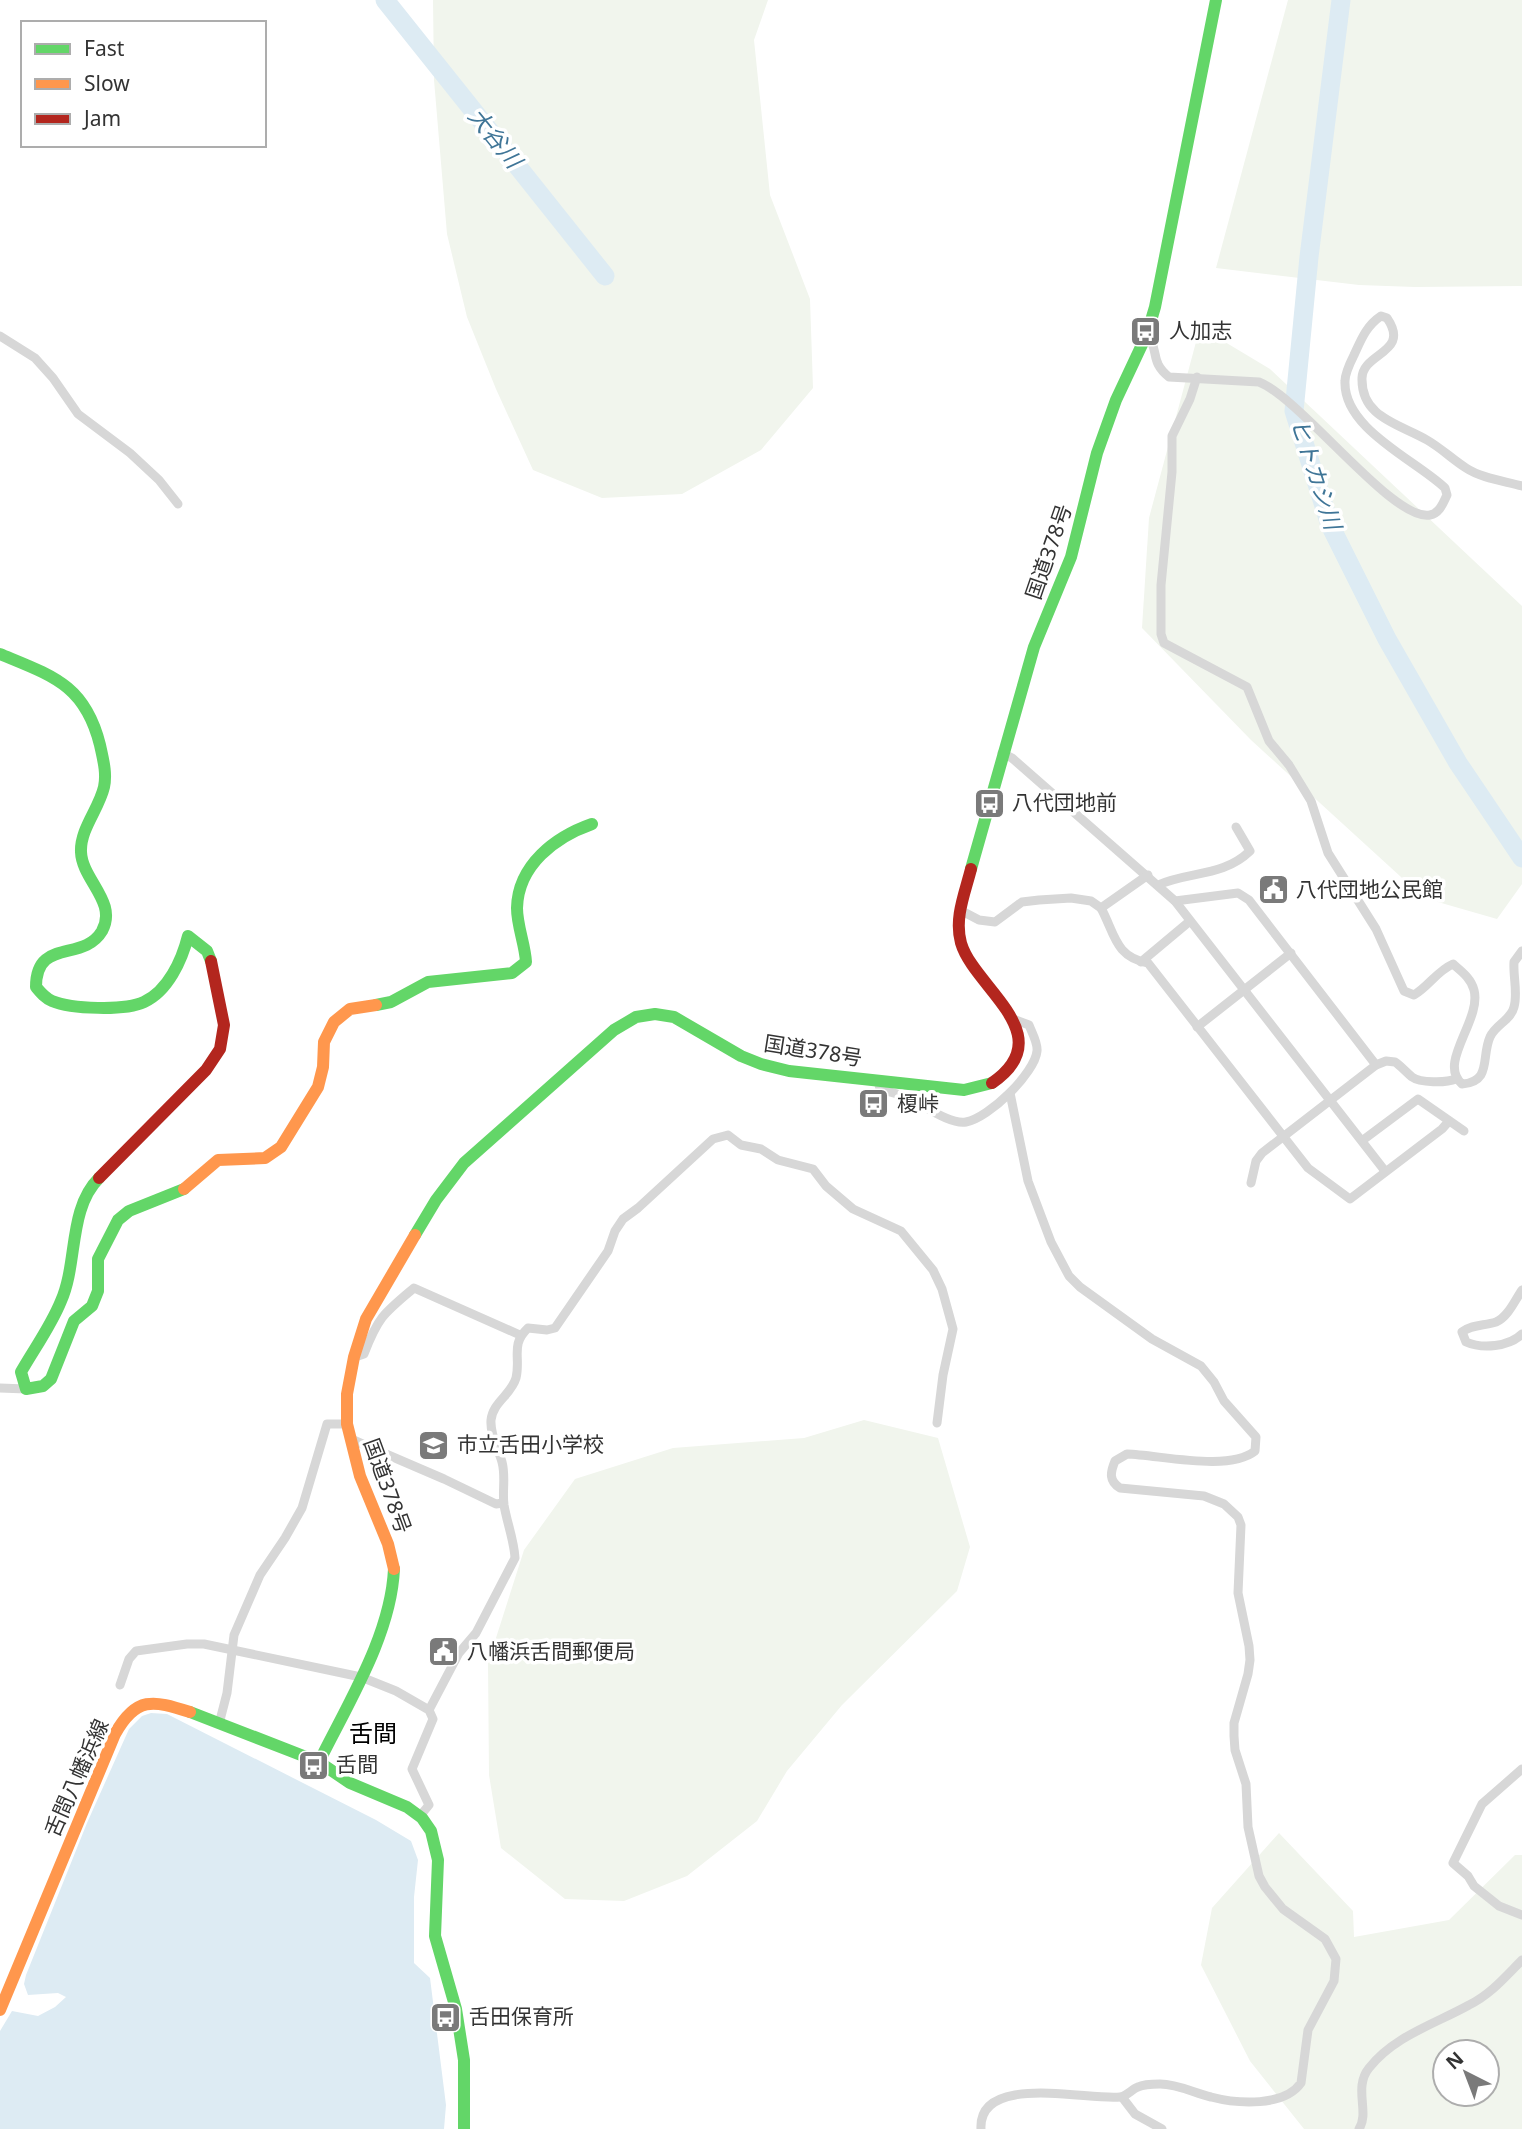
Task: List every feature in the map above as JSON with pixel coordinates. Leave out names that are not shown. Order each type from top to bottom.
[{"type":"main road","name":"国道378号","points":[[319,1762],[361,1677],[393,1591],[394,1569],[388,1544],[360,1476],[349,1438],[347,1394],[354,1357],[366,1320],[381,1292],[436,1200],[464,1163],[614,1030],[636,1017],[655,1014],[674,1017],[741,1056],[789,1071],[964,1090],[982,1089],[999,1080],[1015,1061],[1019,1040],[1013,1019],[1002,1001],[973,967],[963,949],[958,929],[960,910],[1034,647],[1071,557],[1105,429],[1147,334],[1155,307],[1216,0]]},
{"type":"main road","points":[[0,654],[65,684],[83,699],[99,737],[106,774],[104,789],[85,834],[80,855],[104,902],[105,925],[92,942],[80,949],[55,953],[44,959],[37,969],[36,987],[50,1001],[62,1005],[116,1006],[145,1001],[162,987],[175,969],[188,936],[207,951],[225,1025],[220,1049],[206,1070],[92,1185],[80,1209],[67,1284],[61,1302],[21,1372],[26,1389],[47,1385],[74,1321],[92,1306],[97,1291],[99,1259],[118,1220],[129,1211],[187,1188],[218,1160],[265,1158],[281,1147],[318,1087],[323,1066],[324,1042],[334,1022],[350,1009],[391,1002],[428,982],[512,973],[520,968],[526,962],[517,908],[521,886],[533,864],[554,842],[574,828],[592,824]]},
{"type":"main road","name":"舌間八幡浜線","points":[[0,2010],[115,1734],[127,1714],[145,1702],[161,1702],[319,1762]]},
{"type":"main road","points":[[319,1762],[350,1782],[394,1801],[420,1816],[432,1833],[438,1856],[433,1917],[435,1940],[452,1991],[467,2074],[464,2129]]},
{"type":"street","points":[[1147,334],[1154,344],[1155,362],[1168,377],[1259,382],[1270,387],[1311,421],[1359,470],[1407,508],[1430,515],[1437,512],[1442,504],[1447,495],[1445,488],[1370,430],[1349,402],[1345,381],[1362,338],[1370,323],[1381,316],[1387,318],[1394,328],[1394,338],[1366,367],[1363,374],[1364,397],[1373,410],[1386,421],[1440,447],[1467,469],[1522,486]]},
{"type":"street","points":[[0,336],[35,358],[78,414],[130,453],[178,504]]},
{"type":"street","points":[[1197,377],[1190,399],[1172,436],[1161,585],[1161,634],[1164,643],[1247,687],[1269,741],[1289,765],[1311,801],[1328,853],[1376,929],[1404,991],[1414,995],[1425,988],[1441,969],[1453,964],[1467,976],[1475,990],[1474,1008],[1452,1067],[1456,1079],[1462,1084],[1472,1084],[1484,1070],[1491,1035],[1513,1011],[1516,996],[1514,962],[1522,951]]},
{"type":"street","points":[[1002,753],[1012,758],[1175,901],[1385,1171]]},
{"type":"street","points":[[1158,885],[1238,863],[1250,851],[1236,827]]},
{"type":"street","points":[[1101,908],[1148,875]]},
{"type":"street","points":[[1175,901],[1238,893],[1249,900],[1376,1065]]},
{"type":"street","points":[[960,910],[979,919],[995,922],[1023,902],[1071,898],[1091,901],[1101,908],[1122,952],[1129,958],[1148,963],[1308,1168],[1350,1199],[1449,1121]]},
{"type":"street","points":[[1141,961],[1190,921]]},
{"type":"street","points":[[1197,1027],[1291,953]]},
{"type":"street","points":[[878,1080],[880,1089],[907,1097],[945,1117],[965,1122],[983,1115],[1010,1093],[1035,1062],[1038,1048],[1029,1025],[1013,1019]]},
{"type":"street","points":[[1251,1183],[1256,1161],[1262,1153],[1376,1065],[1386,1061],[1395,1062],[1413,1079],[1456,1079]]},
{"type":"street","points":[[981,2129],[984,2110],[990,2103],[1000,2099],[1048,2093],[1122,2097],[1137,2087],[1160,2084],[1231,2100],[1261,2101],[1287,2096],[1301,2082],[1308,2030],[1334,1981],[1336,1959],[1325,1939],[1283,1909],[1265,1887],[1259,1876],[1251,1845],[1246,1784],[1235,1750],[1234,1736],[1234,1723],[1250,1660],[1238,1593],[1242,1537],[1238,1517],[1216,1500],[1204,1496],[1120,1488],[1113,1484],[1111,1477],[1115,1461],[1127,1454],[1216,1461],[1240,1459],[1255,1451],[1256,1437],[1224,1401],[1201,1366],[1152,1339],[1080,1287],[1069,1276],[1051,1242],[1028,1181],[1010,1093]]},
{"type":"street","points":[[1363,1140],[1418,1099],[1464,1131]]},
{"type":"street","points":[[429,1710],[459,1653],[476,1633],[515,1558],[503,1503],[505,1484],[502,1462],[491,1432],[491,1418],[496,1405],[516,1378],[520,1335],[528,1328],[555,1328],[608,1251],[622,1219],[713,1139],[728,1135],[741,1145],[761,1149],[778,1160],[813,1169],[826,1186],[853,1209],[901,1231],[933,1270],[942,1289],[953,1329],[943,1375],[937,1423]]},
{"type":"street","points":[[354,1357],[364,1354],[383,1313],[414,1288],[520,1335]]},
{"type":"street","points":[[1522,1290],[1504,1317],[1496,1322],[1469,1327],[1462,1332],[1466,1342],[1474,1346],[1510,1342],[1522,1334]]},
{"type":"street","points":[[0,1388],[26,1389]]},
{"type":"street","points":[[219,1724],[227,1693],[234,1635],[260,1575],[302,1508],[327,1424],[347,1424]]},
{"type":"street","points":[[349,1438],[496,1504],[503,1503]]},
{"type":"street","points":[[120,1685],[129,1659],[136,1651],[187,1644],[231,1648],[361,1677],[396,1691],[429,1710],[433,1719],[412,1769],[429,1805],[420,1816]]},
{"type":"street","points":[[1522,1769],[1482,1804],[1453,1863],[1468,1876],[1474,1886],[1499,1906],[1522,1915]]},
{"type":"street","points":[[1359,2129],[1362,2124],[1362,2081],[1376,2060],[1412,2034],[1488,1994],[1522,1960]]},
{"type":"street","points":[[1122,2097],[1135,2114],[1161,2129]]},
{"type":"shaded area","points":[[433,0],[768,0],[754,40],[770,195],[810,299],[813,388],[761,450],[682,494],[602,498],[533,470],[467,317],[447,234],[434,80]]},
{"type":"shaded area","points":[[1288,0],[1522,0],[1522,286],[1359,285],[1216,268]]},
{"type":"shaded area","points":[[1200,327],[1270,369],[1522,606],[1522,884],[1497,919],[1424,898],[1251,740],[1142,628],[1149,518]]},
{"type":"shaded area","points":[[864,1420],[938,1438],[970,1547],[957,1591],[842,1705],[787,1771],[757,1821],[687,1876],[624,1901],[565,1899],[501,1848],[489,1775],[488,1663],[524,1550],[575,1479],[673,1448],[804,1438]]},
{"type":"shaded area","points":[[151,1713],[167,1714],[376,1820],[411,1841],[418,1860],[414,1897],[414,1963],[430,1978],[446,2105],[444,2129],[0,2129],[0,2031],[12,2011],[38,2016],[66,1997],[58,1993],[28,1995],[24,1984],[26,1975],[87,1823],[129,1729],[142,1716]]},
{"type":"shaded area","points":[[1279,1833],[1353,1911],[1354,1937],[1449,1920],[1515,1855],[1522,1855],[1522,2129],[1304,2129],[1250,2061],[1201,1965],[1212,1908]]},
{"type":"waterway","name":"大谷川","points":[[385,0],[605,276]]},
{"type":"waterway","name":"ヒトカシ川","points":[[1341,0],[1309,257],[1294,411],[1330,525],[1387,639],[1458,763],[1522,858]]},
{"type":"traffic: fast","points":[[971,869],[1034,647],[1071,557],[1097,453],[1116,400],[1147,334],[1155,307],[1216,0]]},
{"type":"traffic: fast","points":[[0,654],[51,677],[76,696],[94,725],[105,771],[104,787],[83,835],[81,852],[87,872],[103,901],[106,920],[94,941],[52,956],[44,962],[38,972],[36,987],[47,998],[61,1004],[98,1008],[124,1007],[153,997],[167,983],[178,965],[188,936],[207,951],[211,961]]},
{"type":"traffic: fast","points":[[376,1005],[391,1002],[428,982],[512,973],[526,962],[517,908],[524,879],[531,866],[552,845],[592,824]]},
{"type":"traffic: fast","points":[[415,1235],[436,1200],[464,1163],[614,1030],[636,1017],[655,1014],[674,1017],[741,1056],[789,1071],[964,1090],[992,1083]]},
{"type":"traffic: fast","points":[[99,1178],[82,1205],[70,1270],[61,1301],[21,1372],[26,1389],[43,1386],[51,1379],[74,1321],[92,1306],[98,1291],[98,1259],[118,1220],[129,1211],[184,1189]]},
{"type":"traffic: fast","points":[[394,1569],[391,1594],[377,1644],[319,1762],[350,1783],[407,1807],[422,1818],[431,1831],[438,1860],[435,1936],[456,2009],[464,2060],[464,2129]]},
{"type":"traffic: fast","points":[[190,1712],[319,1762]]},
{"type":"traffic: slow","points":[[184,1189],[218,1160],[265,1158],[281,1147],[318,1087],[323,1067],[324,1042],[334,1022],[350,1009],[376,1005]]},
{"type":"traffic: slow","points":[[394,1569],[388,1544],[360,1476],[347,1424],[347,1394],[354,1357],[366,1319],[415,1235]]},
{"type":"traffic: slow","points":[[0,2010],[115,1734],[130,1713],[146,1704],[166,1705],[190,1712]]},
{"type":"traffic: jam","points":[[971,869],[960,915],[961,943],[969,960],[1008,1012],[1016,1029],[1019,1047],[1011,1065],[992,1083]]},
{"type":"traffic: jam","points":[[99,1178],[206,1070],[220,1049],[224,1025],[211,961]]},
{"type":"place","name":"人加志","points":[[1146,331]]},
{"type":"place","name":"八代団地前","points":[[989,803]]},
{"type":"place","name":"八代団地公民館","points":[[1273,890]]},
{"type":"place","name":"榎峠","points":[[874,1104]]},
{"type":"place","name":"市立舌田小学校","points":[[434,1445]]},
{"type":"place","name":"八幡浜舌間郵便局","points":[[444,1652]]},
{"type":"place","name":"舌間","points":[[313,1765]]},
{"type":"place","name":"舌田保育所","points":[[446,2017]]},
{"type":"district","name":"舌間","points":[[373,1734]]}]
